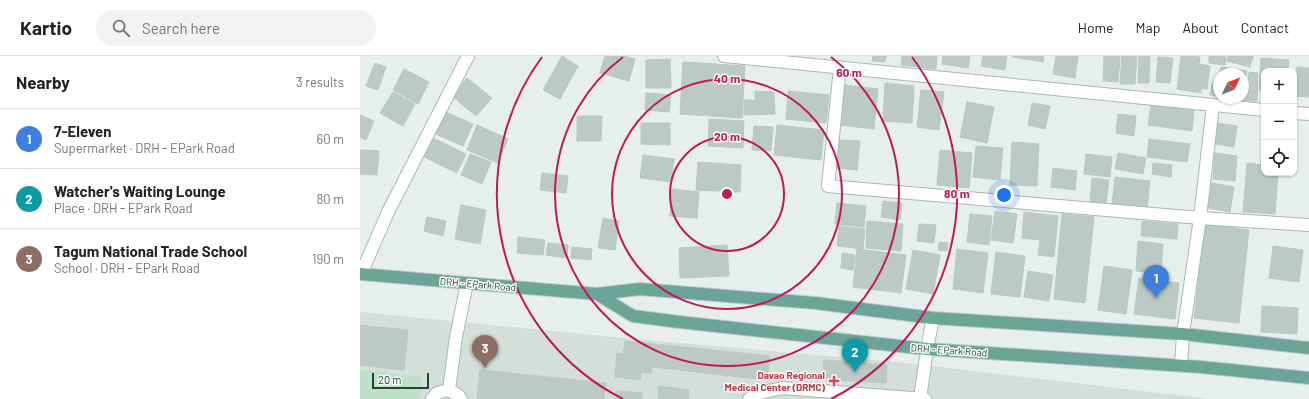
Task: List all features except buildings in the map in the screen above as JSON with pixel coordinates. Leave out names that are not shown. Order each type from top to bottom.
[{"type":"main road","name":"DRH - EPark Road","points":[[361,274],[597,294],[640,289],[815,303],[933,318],[1183,334],[1309,348]]},
{"type":"main road","name":"DRH - EPark Road","points":[[597,294],[633,316],[679,322],[927,349],[1181,366],[1309,378]]},
{"type":"street","points":[[361,274],[388,212],[468,56]]},
{"type":"street","points":[[724,56],[1261,110]]},
{"type":"street","points":[[840,67],[828,186],[1200,218],[1309,225]]},
{"type":"street","points":[[1181,366],[1183,334],[1200,218],[1213,105]]},
{"type":"street","points":[[1297,113],[1309,114]]},
{"type":"street","points":[[448,390],[466,283]]},
{"type":"street","points":[[750,399],[760,393],[782,388],[922,399],[927,349],[933,318]]},
{"type":"street","points":[[432,399],[437,393],[448,390],[459,396],[461,399]]},
{"type":"shaded area","points":[[360,312],[613,337],[907,363],[1211,399],[360,399]]},
{"type":"green space","points":[[360,370],[422,377],[420,399],[360,399]]},
{"type":"place","name":"7-Eleven","points":[[1156,298]]},
{"type":"place","name":"Tagum National Trade School","points":[[485,368]]},
{"type":"place","name":"Watcher's Waiting Lounge","points":[[855,372]]},
{"type":"place","name":"Davao Regional Medical Center (DRMC)","points":[[834,381]]}]
